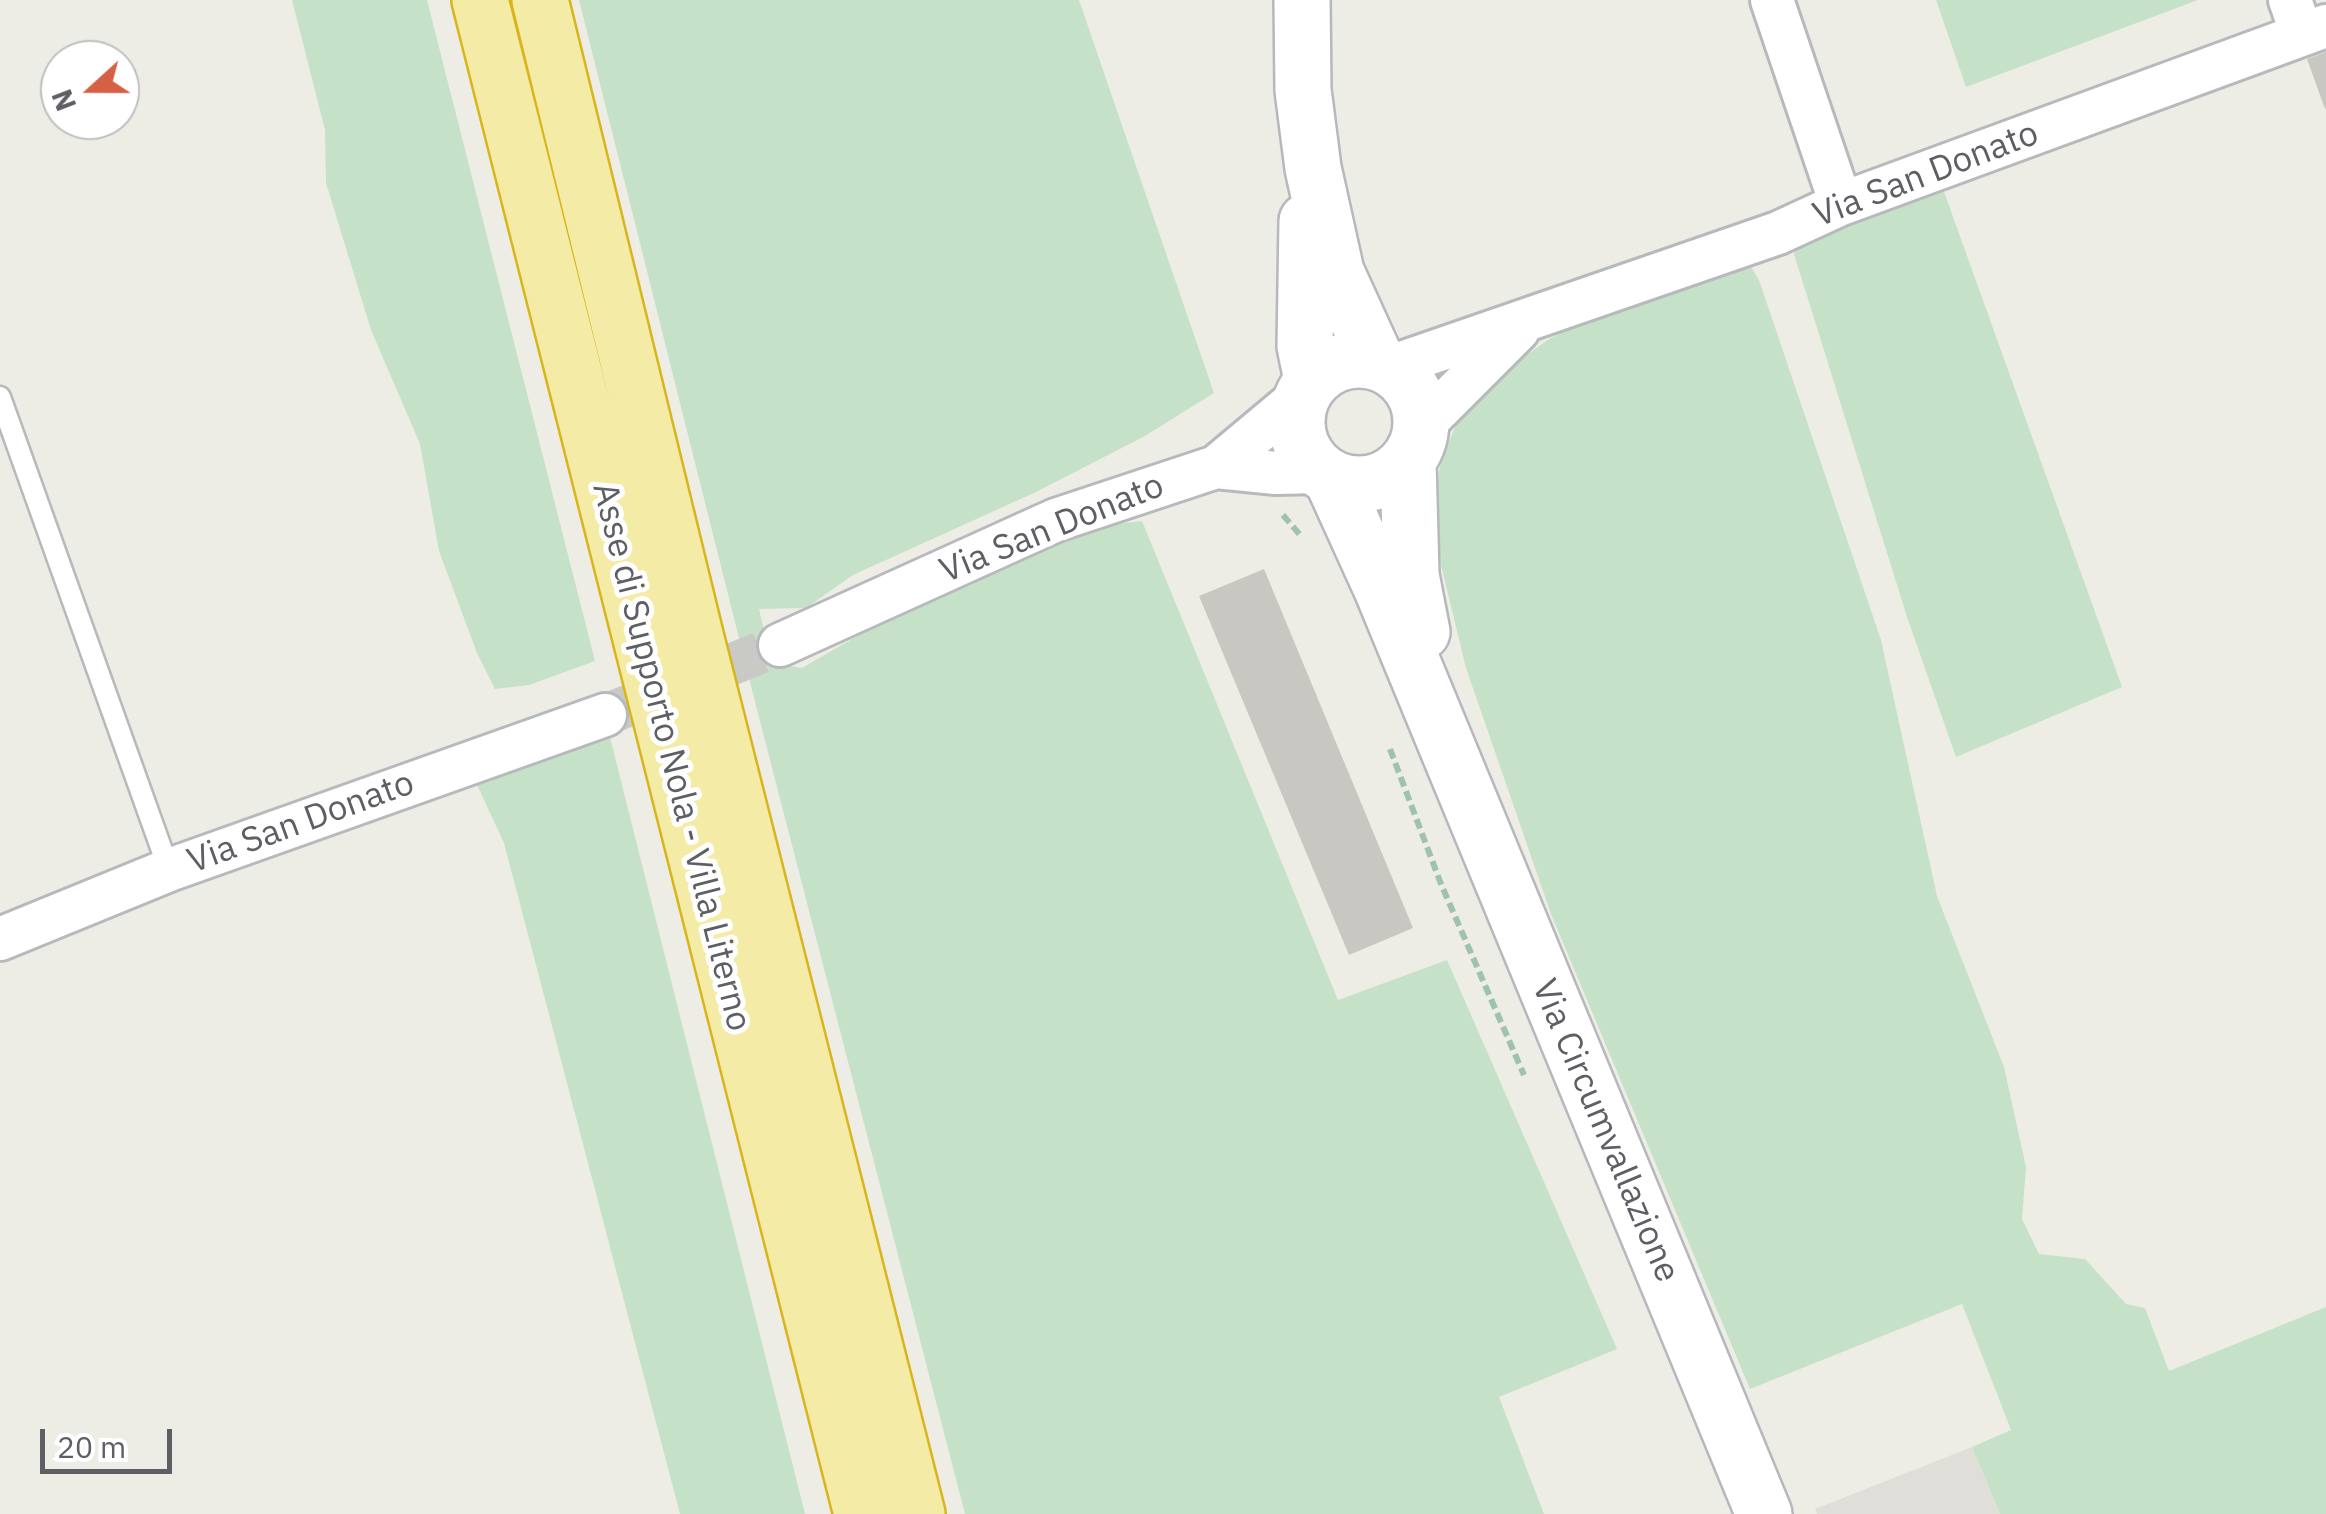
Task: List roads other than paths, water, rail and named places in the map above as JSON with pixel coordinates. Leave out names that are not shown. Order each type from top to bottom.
[{"type":"highway","name":"Asse di Supporto Nola - Villa Literno","points":[[480,0],[862,1514]]},
{"type":"highway","name":"Asse di Supporto Nola - Villa Literno","points":[[540,0],[694,631],[917,1514]]},
{"type":"main road","points":[[1302,0],[1303,90],[1313,168],[1336,272],[1383,365]]},
{"type":"main road","points":[[1313,168],[1306,232],[1307,388],[1297,414],[1298,433],[1304,452],[1327,475],[1382,589],[1445,748]]},
{"type":"main road","points":[[1307,388],[1342,361],[1383,365],[1404,378],[1414,393],[1411,574],[1445,748]]},
{"type":"main road","points":[[1327,475],[1352,484],[1374,483],[1393,475],[1415,444]]},
{"type":"main road","name":"Via Circumvallazione","points":[[1445,748],[1764,1514]]},
{"type":"street","points":[[1772,0],[1841,204]]},
{"type":"street","name":"Via San Donato","points":[[1383,365],[1526,322],[1778,233],[1841,204],[2306,20]]},
{"type":"street","points":[[1415,444],[1526,322]]},
{"type":"street","name":"Via San Donato","points":[[780,646],[1056,520],[1216,467],[1307,388]]},
{"type":"street","name":"Via San Donato","points":[[1216,467],[1327,475]]},
{"type":"street","name":"Via San Donato","points":[[0,939],[169,870],[605,715]]},
{"type":"lane","points":[[0,397],[169,870]]},
{"type":"tunnel","points":[[605,715],[780,645]]}]
